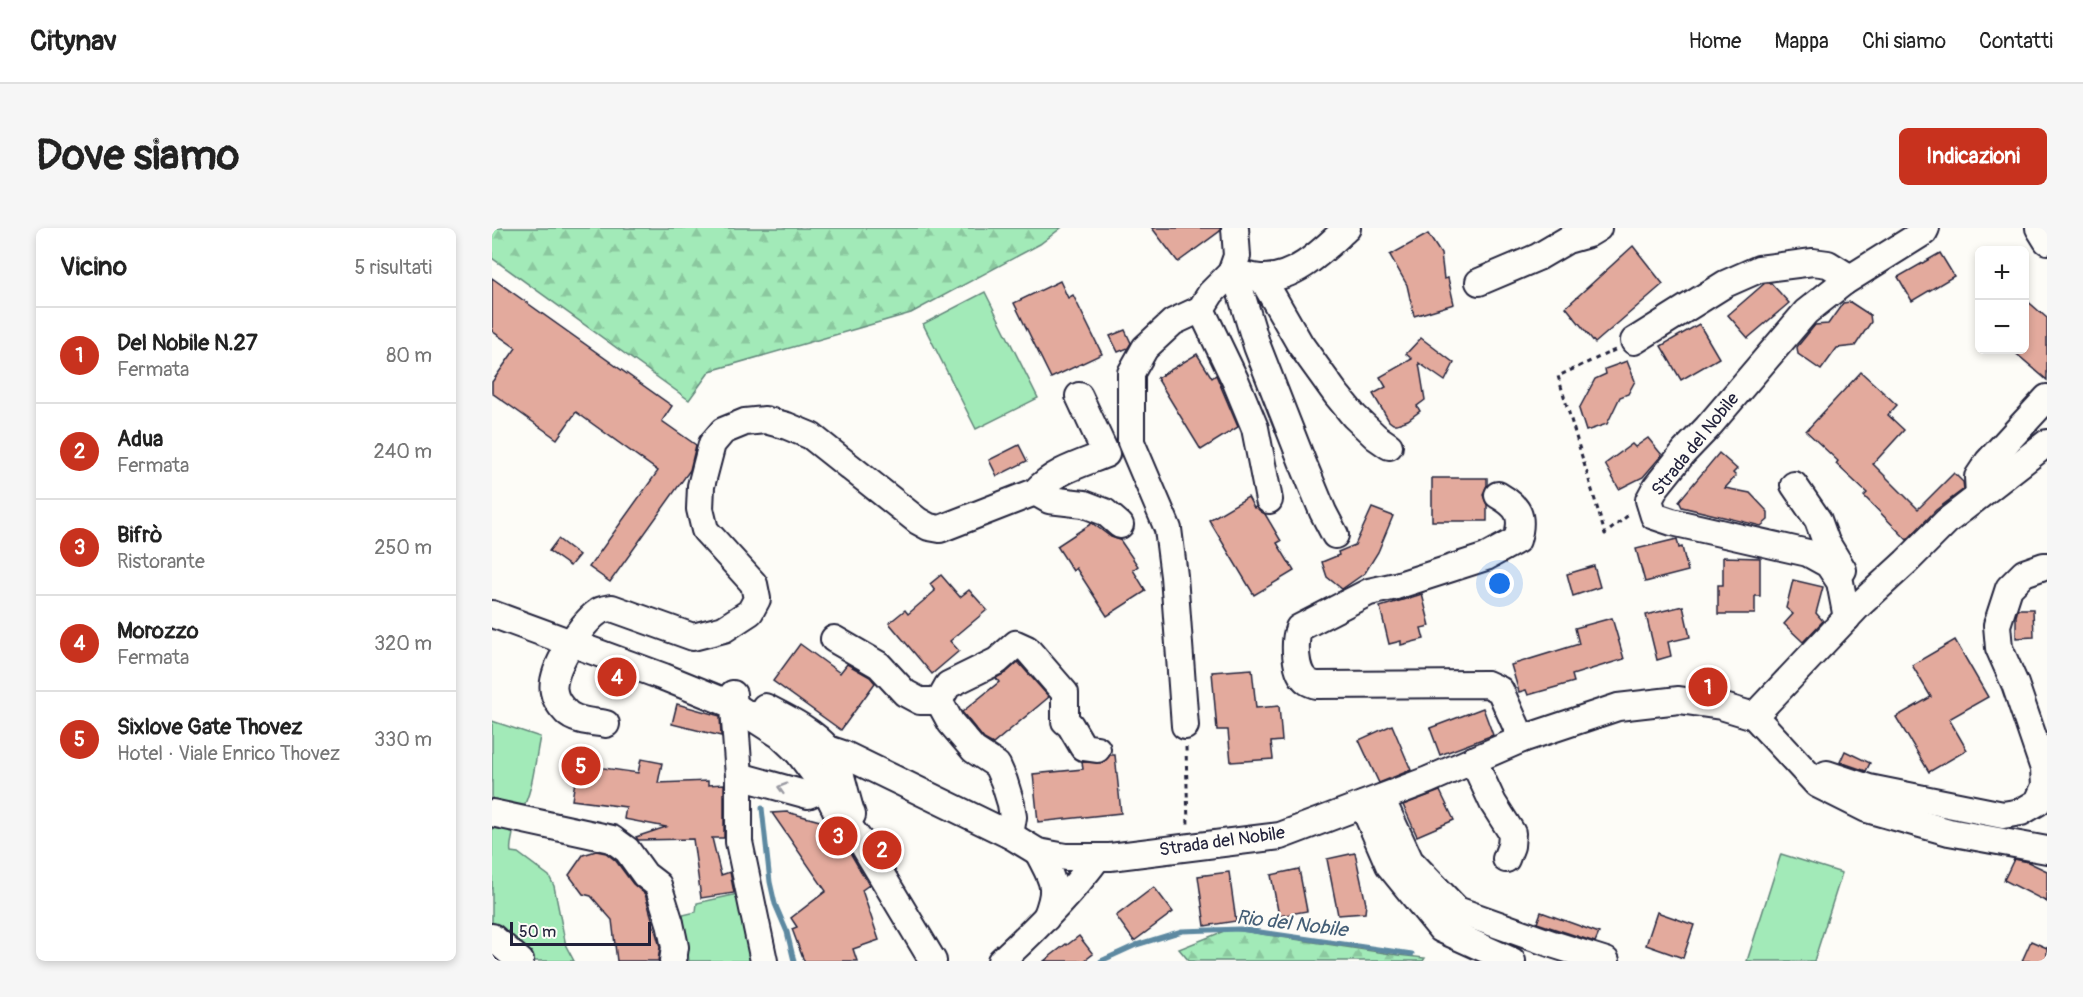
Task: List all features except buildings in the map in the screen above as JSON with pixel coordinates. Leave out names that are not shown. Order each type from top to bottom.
[{"type":"street","points":[[1185,726],[1174,576],[1168,529],[1131,442],[1131,373],[1145,348],[1173,322],[1202,309],[1211,293],[1231,273],[1237,256],[1235,228]]},
{"type":"street","points":[[1231,273],[1262,278],[1278,276],[1297,269],[1347,228]]},
{"type":"street","points":[[1479,282],[1538,257],[1567,240],[1588,234],[1598,228]]},
{"type":"street","name":"Strada del Nobile","points":[[1852,613],[1840,582],[1828,564],[1808,553],[1653,516],[1649,500],[1656,487],[1684,452],[1806,312],[1844,282],[1924,232],[1926,228]]},
{"type":"street","points":[[2039,228],[2047,241]]},
{"type":"street","points":[[1634,341],[1725,284],[1759,269],[1813,262],[1828,264],[1844,274],[1844,282]]},
{"type":"street","points":[[1231,273],[1240,290],[1257,346],[1310,481],[1335,535]]},
{"type":"street","points":[[1262,278],[1300,344],[1336,394],[1354,416],[1389,446]]},
{"type":"street","points":[[1202,309],[1255,428],[1269,500]]},
{"type":"street","points":[[1079,396],[1106,454]]},
{"type":"street","points":[[1980,495],[1978,477],[1988,462],[2047,398]]},
{"type":"street","points":[[606,724],[567,714],[553,690],[559,667],[576,636],[599,611],[612,608],[693,637],[724,629],[750,612],[757,599],[754,584],[705,530],[700,509],[701,486],[712,444],[723,431],[745,422],[765,420],[811,436],[929,527],[940,529],[1035,492],[1045,482],[1064,470],[1131,442]]},
{"type":"street","points":[[1754,716],[1852,613],[1947,520],[2047,443]]},
{"type":"street","points":[[1794,485],[1818,520],[1826,542],[1842,567],[1852,613]]},
{"type":"street","points":[[1035,492],[1049,500],[1084,504],[1105,512],[1120,525]]},
{"type":"street","points":[[1498,495],[1513,504],[1521,524],[1517,540],[1486,557],[1369,592],[1354,599],[1299,628],[1294,646],[1302,676],[1316,686],[1487,684],[1496,686],[1504,695],[1522,739]]},
{"type":"street","points":[[1794,759],[1841,780],[1869,788],[2003,815],[2021,812],[2037,802],[2045,786],[2044,769],[2015,684],[1999,648],[1997,626],[2009,588],[2024,573],[2047,566]]},
{"type":"street","points":[[492,598],[664,677],[733,698],[790,720],[828,749],[835,762],[864,846]]},
{"type":"street","points":[[492,614],[576,636]]},
{"type":"street","points":[[834,639],[879,666],[905,693],[920,701],[939,701]]},
{"type":"street","points":[[939,701],[948,686],[997,661],[1016,644],[1027,649],[1065,693],[1065,721],[1070,725],[1083,747],[1097,749]]},
{"type":"street","points":[[733,698],[798,752],[825,788],[836,810],[864,846],[933,961]]},
{"type":"street","points":[[733,698],[739,776],[739,842],[764,961]]},
{"type":"street","name":"Strada del Nobile","points":[[798,752],[828,749],[843,754],[1010,834],[1038,852],[1066,857],[1098,857],[1280,836],[1522,739],[1618,707],[1679,700],[1722,706],[1754,716],[1817,784],[1867,809],[1949,832],[2047,850]]},
{"type":"street","points":[[939,701],[951,723],[975,750],[997,765],[1011,804],[1013,817],[1010,834]]},
{"type":"street","points":[[1473,760],[1493,803],[1512,833],[1511,846],[1506,859]]},
{"type":"street","points":[[739,776],[808,795],[825,788]]},
{"type":"street","points":[[1372,801],[1389,864],[1441,929],[1512,961]]},
{"type":"street","points":[[1372,801],[1410,861],[1457,910],[1606,961]]},
{"type":"street","points":[[492,813],[612,839],[627,850],[645,875],[658,885],[675,947],[673,961]]},
{"type":"street","points":[[1038,852],[1053,883],[1053,900],[1044,921]]},
{"type":"street","points":[[1001,961],[1077,886],[1098,857]]},
{"type":"street","points":[[492,937],[520,961]]},
{"type":"path","points":[[1634,341],[1558,376],[1605,534],[1649,500]]},
{"type":"path","points":[[1185,726],[1190,847]]},
{"type":"green space","points":[[492,228],[1061,228],[1040,244],[911,313],[710,371],[689,400],[492,258]]},
{"type":"green space","points":[[985,292],[1038,398],[976,429],[923,324]]},
{"type":"green space","points":[[492,721],[540,737],[531,785],[521,811],[492,806]]},
{"type":"green space","points":[[492,822],[513,829],[511,852],[518,853],[549,876],[554,886],[566,946],[574,961],[527,961],[492,930]]},
{"type":"green space","points":[[1781,854],[1842,873],[1814,961],[1747,961]]},
{"type":"green space","points":[[738,894],[755,961],[689,961],[683,915],[696,912],[697,903]]},
{"type":"green space","points":[[1229,929],[1425,958],[1423,961],[1189,961],[1179,949]]},
{"type":"waterway","points":[[762,808],[770,882],[794,961]]},
{"type":"waterway","name":"Rio del Nobile","points":[[1101,961],[1136,945],[1182,931],[1240,929],[1412,954]]},
{"type":"place","name":"Morozzo","points":[[617,677]]},
{"type":"place","name":"Del Nobile N.27","points":[[1708,687]]},
{"type":"place","name":"Sixlove Gate Thovez","points":[[581,766]]},
{"type":"place","name":"Bifrò","points":[[838,836]]},
{"type":"place","name":"Adua","points":[[882,850]]}]
